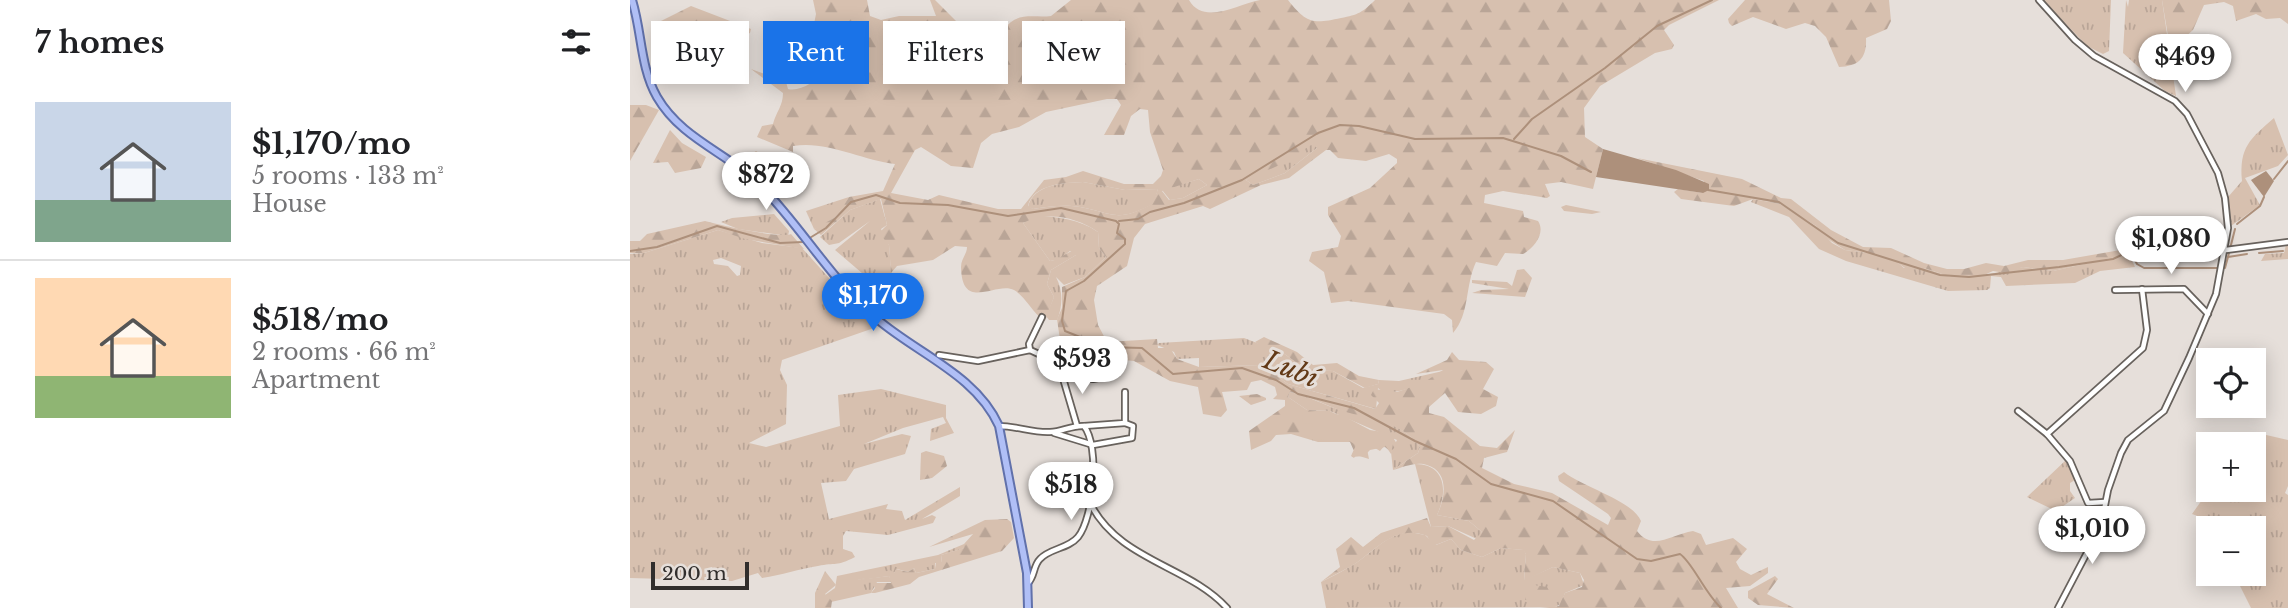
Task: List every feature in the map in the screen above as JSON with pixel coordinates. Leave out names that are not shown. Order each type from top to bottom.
[{"type":"main road","points":[[632,0],[647,74],[668,113],[689,135],[754,179],[876,318],[971,386],[990,409],[999,426],[1028,583],[1028,608]]},
{"type":"street","points":[[2039,0],[2075,40],[2094,56],[2175,101],[2187,114],[2218,173],[2225,198],[2228,228],[2228,250],[2208,314],[2164,411],[2135,434],[2121,453],[2105,502],[2101,526],[2058,608]]},
{"type":"street","points":[[2228,250],[2288,242]]},
{"type":"street","points":[[2047,434],[2143,348],[2147,330],[2142,289]]},
{"type":"street","points":[[2115,290],[2184,289],[2208,314]]},
{"type":"street","points":[[1030,350],[1042,317]]},
{"type":"street","points":[[939,355],[978,361],[1030,350],[1043,356],[1062,375],[1080,426],[1091,435],[1093,445],[1089,502],[1079,536],[1072,543],[1041,558],[1028,583]]},
{"type":"street","points":[[1062,375],[1093,379],[1103,377]]},
{"type":"street","points":[[1125,392],[1125,423]]},
{"type":"street","points":[[2018,411],[2047,434],[2070,461],[2088,503],[2105,502]]},
{"type":"street","points":[[999,426],[1054,433],[1093,445],[1132,438],[1133,426],[1125,423],[1080,426],[1054,433]]},
{"type":"street","points":[[1089,502],[1115,535],[1164,568],[1198,582],[1227,608]]},
{"type":"green space","points":[[813,0],[867,0],[870,16],[881,20],[899,16],[936,16],[930,0],[935,0],[956,21],[883,21],[883,84],[1008,84],[1008,25],[1025,17],[1051,16],[1071,0],[1189,0],[1195,8],[1212,12],[1260,0],[1288,0],[1300,14],[1317,21],[1356,14],[1375,0],[1719,0],[1669,25],[1664,30],[1674,45],[1672,49],[1655,53],[1600,86],[1584,108],[1585,137],[1603,149],[1593,189],[1561,182],[1545,184],[1550,196],[1547,198],[1503,191],[1485,195],[1484,203],[1523,211],[1524,217],[1538,221],[1540,235],[1535,244],[1523,254],[1505,253],[1497,266],[1476,262],[1465,308],[1453,333],[1452,320],[1444,314],[1348,301],[1331,303],[1324,272],[1309,261],[1312,252],[1338,247],[1341,236],[1328,215],[1328,207],[1370,188],[1397,163],[1397,159],[1389,154],[1366,161],[1338,158],[1330,150],[1326,150],[1289,178],[1261,185],[1210,209],[1203,206],[1145,224],[1134,238],[1127,266],[1097,286],[1094,300],[1098,325],[1107,342],[1157,339],[1158,348],[1170,348],[1177,359],[1199,367],[1261,365],[1288,384],[1375,409],[1379,403],[1371,395],[1374,389],[1397,392],[1423,383],[1443,370],[1416,374],[1447,360],[1452,352],[1459,360],[1486,362],[1494,369],[1483,389],[1498,397],[1496,406],[1481,414],[1458,412],[1445,393],[1429,407],[1429,413],[1444,417],[1480,446],[1497,448],[1515,430],[1507,452],[1484,458],[1482,468],[1514,484],[1552,493],[1608,525],[1611,518],[1608,514],[1559,481],[1558,476],[1564,472],[1628,507],[1641,521],[1637,531],[1643,537],[1656,541],[1693,531],[1701,534],[1706,545],[1733,538],[1747,549],[1736,562],[1740,569],[1751,575],[1768,567],[1768,573],[1750,586],[1726,588],[1738,608],[1540,608],[1559,606],[1565,593],[1582,587],[1584,580],[1580,573],[1553,567],[1524,581],[1526,554],[1523,550],[1501,548],[1482,557],[1461,550],[1451,539],[1433,546],[1427,536],[1408,533],[1391,538],[1355,564],[1321,582],[1340,567],[1336,549],[1351,537],[1363,547],[1381,533],[1427,518],[1431,527],[1448,526],[1474,540],[1482,532],[1469,521],[1437,515],[1444,487],[1434,469],[1419,464],[1393,470],[1418,453],[1420,447],[1403,431],[1393,426],[1290,392],[1288,397],[1307,410],[1330,411],[1369,431],[1391,434],[1397,444],[1391,452],[1385,447],[1370,450],[1364,456],[1352,457],[1354,451],[1350,442],[1318,442],[1291,434],[1276,435],[1271,441],[1251,450],[1249,431],[1285,406],[1285,400],[1273,399],[1277,395],[1275,387],[1261,380],[1251,382],[1247,390],[1222,392],[1227,410],[1221,417],[1203,414],[1198,387],[1170,381],[1134,361],[1101,358],[1077,339],[1065,339],[1069,371],[1064,368],[1057,319],[1062,308],[1062,287],[1085,277],[1106,257],[1099,248],[1098,232],[1089,227],[1061,217],[1042,217],[1023,223],[1050,261],[1077,250],[1076,255],[1051,270],[1047,284],[1054,297],[1045,321],[1014,290],[1007,288],[973,292],[967,289],[961,267],[967,247],[955,246],[933,260],[897,266],[891,273],[889,245],[879,233],[887,225],[881,199],[850,210],[821,235],[814,229],[836,217],[849,197],[883,191],[895,164],[818,146],[793,146],[793,152],[757,137],[762,126],[773,124],[782,102],[783,93],[771,84],[787,84],[788,89],[793,89],[809,84],[869,84],[869,21],[815,21]],"holes":[[[1117,99],[1121,105],[1104,135],[1124,135],[1131,116],[1140,109],[1148,110],[1150,132],[1163,170],[1153,184],[1124,184],[1083,171],[1044,180],[1021,209],[998,209],[939,195],[928,200],[891,193],[915,150],[921,147],[951,166],[973,168],[981,143],[992,134],[1019,127],[1046,112]],[[1314,143],[1317,148],[1285,173],[1253,185],[1246,180],[1284,163]],[[1199,179],[1207,185],[1183,198],[1169,200],[1162,191]],[[1083,182],[1125,190],[1158,189],[1153,203],[1129,214],[1112,215],[1072,206],[1033,209],[1028,206],[1036,193],[1043,189],[1059,184]]]},
{"type":"green space","points":[[1745,0],[1889,0],[1891,21],[1887,29],[1866,38],[1865,51],[1857,63],[1839,67],[1826,37],[1815,26],[1805,23],[1786,29],[1753,17],[1732,26],[1728,19]]},
{"type":"green space","points":[[2043,0],[2111,0],[2109,51],[2103,54],[2087,46]]},
{"type":"green space","points":[[2126,0],[2128,7],[2129,0],[2162,0],[2176,96],[2165,91],[2123,53]]},
{"type":"green space","points":[[2162,0],[2288,0],[2288,24],[2280,18],[2266,19],[2256,14],[2236,21],[2233,6],[2224,2],[2204,5],[2193,30],[2174,47],[2171,54]]},
{"type":"green space","points":[[691,6],[730,21],[661,21]]},
{"type":"green space","points":[[630,105],[646,105],[659,110],[630,161]]},
{"type":"green space","points":[[2274,118],[2288,155],[2278,166],[2245,178],[2260,205],[2231,226],[2228,197],[2242,181],[2244,152],[2253,138]]},
{"type":"green space","points":[[670,130],[682,143],[706,157],[701,168],[675,173],[668,162],[653,163]]},
{"type":"green space","points":[[1315,142],[1317,148],[1285,173],[1253,185],[1246,180]]},
{"type":"green space","points":[[756,151],[777,168],[782,180],[783,195],[736,154],[750,155]]},
{"type":"green space","points":[[1637,158],[1742,179],[1781,198],[1791,199],[1831,230],[1863,247],[1891,248],[1924,263],[1947,269],[1964,269],[1986,263],[2004,266],[2028,260],[2063,260],[2132,248],[2136,258],[2129,254],[2053,271],[2023,267],[2005,273],[1993,271],[1982,276],[1951,277],[1924,268],[1905,268],[1895,261],[1869,253],[1845,250],[1820,234],[1816,226],[1780,204],[1753,199],[1734,206],[1681,199],[1674,192],[1678,189],[1703,193],[1704,181]]},
{"type":"green space","points":[[1199,179],[1207,185],[1183,198],[1170,200],[1162,190]]},
{"type":"green space","points":[[1083,182],[1125,190],[1158,189],[1154,203],[1130,214],[1113,215],[1072,206],[1033,209],[1028,207],[1031,199],[1043,189],[1059,184]]},
{"type":"green space","points":[[849,197],[835,217],[814,229],[806,211]]},
{"type":"green space","points":[[880,199],[887,225],[881,229],[889,245],[894,309],[876,285],[835,250],[870,221],[839,243],[829,245],[820,237],[850,210]]},
{"type":"green space","points":[[1753,199],[1780,204],[1816,226],[1832,243],[1845,250],[1869,253],[1896,261],[1904,268],[1924,268],[1951,277],[1985,275],[2023,267],[2053,271],[2129,254],[2135,267],[2100,271],[2075,283],[2006,286],[2001,277],[1991,276],[1990,288],[1987,290],[1948,291],[1846,261],[1819,249],[1789,217],[1751,202]]},
{"type":"green space","points":[[1566,205],[1601,212],[1592,214],[1564,211],[1561,207]]},
{"type":"green space","points":[[774,214],[789,231],[788,236],[738,229],[721,222],[732,218]]},
{"type":"green space","points":[[1036,216],[1084,224],[1098,232],[1099,248],[1106,257],[1085,277],[1064,285],[1056,277],[1061,298],[1057,320],[1049,320],[1046,316],[1054,297],[1047,284],[1051,270],[1076,255],[1070,251],[1058,260],[1050,261],[1023,223]]},
{"type":"green space","points":[[705,221],[764,233],[791,234],[804,249],[745,239],[718,230],[644,253],[630,253],[630,241],[640,241],[647,234]]},
{"type":"green space","points":[[718,230],[762,243],[802,248],[874,328],[782,360],[780,370],[787,385],[786,424],[749,443],[766,447],[840,426],[838,395],[881,389],[946,405],[946,418],[954,433],[930,441],[931,429],[946,423],[943,417],[903,428],[864,444],[902,434],[911,436],[905,454],[854,469],[846,481],[821,483],[829,519],[888,504],[886,509],[902,511],[905,520],[960,487],[960,496],[922,519],[932,515],[936,517],[933,523],[888,535],[846,531],[843,536],[843,549],[852,552],[855,557],[840,563],[762,578],[758,573],[732,581],[630,578],[630,254],[644,253]],"holes":[[[721,258],[741,266],[740,275],[737,276],[728,266],[714,264],[713,260]]]},
{"type":"green space","points":[[2286,245],[2288,259],[2261,261],[2265,254],[2284,253]]},
{"type":"green space","points":[[1524,269],[1532,278],[1525,297],[1472,293],[1509,289],[1472,283],[1472,280],[1507,282],[1512,286],[1517,270]]},
{"type":"green space","points":[[1264,337],[1297,352],[1313,365],[1337,363],[1359,376],[1379,380],[1378,384],[1365,388],[1333,371],[1307,370],[1283,353],[1266,349],[1255,342]]},
{"type":"green space","points":[[1244,338],[1283,353],[1307,370],[1333,371],[1363,388],[1378,384],[1379,380],[1399,381],[1443,371],[1432,380],[1408,389],[1384,393],[1378,388],[1376,409],[1288,384],[1261,365],[1199,367],[1199,358],[1177,359],[1174,352],[1157,345]]},
{"type":"green space","points":[[1290,392],[1395,426],[1420,447],[1418,453],[1393,470],[1391,452],[1397,440],[1330,411],[1307,410],[1288,397]]},
{"type":"green space","points":[[1257,394],[1266,400],[1251,405],[1239,396]]},
{"type":"green space","points":[[1303,412],[1342,415],[1370,430],[1395,434],[1391,454],[1385,445],[1380,451],[1375,448],[1367,449],[1369,459],[1356,455],[1354,458],[1351,456],[1356,445],[1341,436],[1341,441],[1309,439],[1313,424],[1302,423]]},
{"type":"green space","points":[[2266,435],[2288,440],[2288,486],[2285,493],[2288,495],[2288,608],[2251,608],[2240,586],[2266,586],[2266,516],[2192,514],[2200,502],[2266,502]]},
{"type":"green space","points":[[926,451],[944,456],[947,466],[932,478],[920,480],[921,453]]},
{"type":"green space","points":[[2066,460],[2075,480],[2070,483],[2070,491],[2075,498],[2056,511],[2027,497]]},
{"type":"green space","points":[[1415,464],[1433,469],[1442,481],[1443,497],[1437,515],[1469,521],[1482,532],[1477,539],[1448,526],[1431,527]]},
{"type":"green space","points":[[1007,519],[1011,522],[1014,538],[1002,551],[919,577],[910,584],[875,593],[871,593],[875,588],[871,583],[891,583],[889,576],[855,581],[890,570],[894,573],[896,569],[908,572],[914,568],[916,573],[935,569],[936,562],[942,562],[941,555],[964,548],[964,544],[973,534],[929,547],[985,520]]},
{"type":"green space","points":[[1410,532],[1425,535],[1436,545],[1451,539],[1461,550],[1482,557],[1501,548],[1524,550],[1524,580],[1553,567],[1580,573],[1584,585],[1565,593],[1561,604],[1555,607],[1326,608],[1321,582],[1356,563],[1394,536]]},
{"type":"green space","points":[[964,544],[965,548],[941,555],[942,563],[935,563],[935,569],[916,573],[914,568],[908,572],[897,569],[894,573],[857,580],[889,576],[892,582],[877,582],[871,593],[831,602],[825,595],[835,588],[837,576],[938,555]]},
{"type":"green space","points":[[825,571],[836,585],[825,594],[832,601],[831,608],[815,608],[815,593]]},
{"type":"green space","points":[[1775,576],[1778,579],[1767,594],[1794,608],[1758,605],[1748,598],[1748,591]]},
{"type":"green space","points":[[1534,585],[1547,587],[1551,594],[1525,600],[1525,588]]},
{"type":"shaded area","points":[[1603,149],[1676,170],[1709,184],[1709,190],[1703,193],[1596,177]]},
{"type":"shaded area","points":[[2266,171],[2274,181],[2264,197],[2251,180]]},
{"type":"waterway","points":[[1514,139],[1532,119],[1605,68],[1657,26],[1712,0]]},
{"type":"waterway","points":[[1119,221],[1138,219],[1150,212],[1184,203],[1242,180],[1318,133],[1340,125],[1359,126],[1415,139],[1503,138],[1561,156],[1591,172]]},
{"type":"waterway","points":[[2274,179],[2288,161]]},
{"type":"waterway","points":[[1708,190],[1779,202],[1838,243],[1940,275],[1969,277],[2059,267],[2113,259],[2130,251],[2137,264],[2144,268],[2225,268],[2228,257],[2247,254]]},
{"type":"waterway","name":"Lubí","points":[[808,239],[826,228],[851,202],[876,195],[900,203],[948,205],[1008,216],[1061,208],[1116,221],[1119,224],[1117,233],[1125,239],[1125,244],[1084,281],[1066,291],[1062,321],[1065,331],[1105,347],[1142,348],[1173,374],[1242,368],[1276,380],[1298,394],[1354,408],[1415,441],[1456,459],[1491,484],[1553,501],[1637,559],[1651,561],[1680,554],[1721,608]]},
{"type":"waterway","points":[[2237,224],[2260,206],[2264,197]]},
{"type":"waterway","name":"Lubí","points":[[630,251],[657,247],[717,226],[780,243],[803,242]]},
{"type":"waterway","points":[[2228,257],[2235,229]]},
{"type":"waterway","points":[[2259,253],[2283,251]]}]
